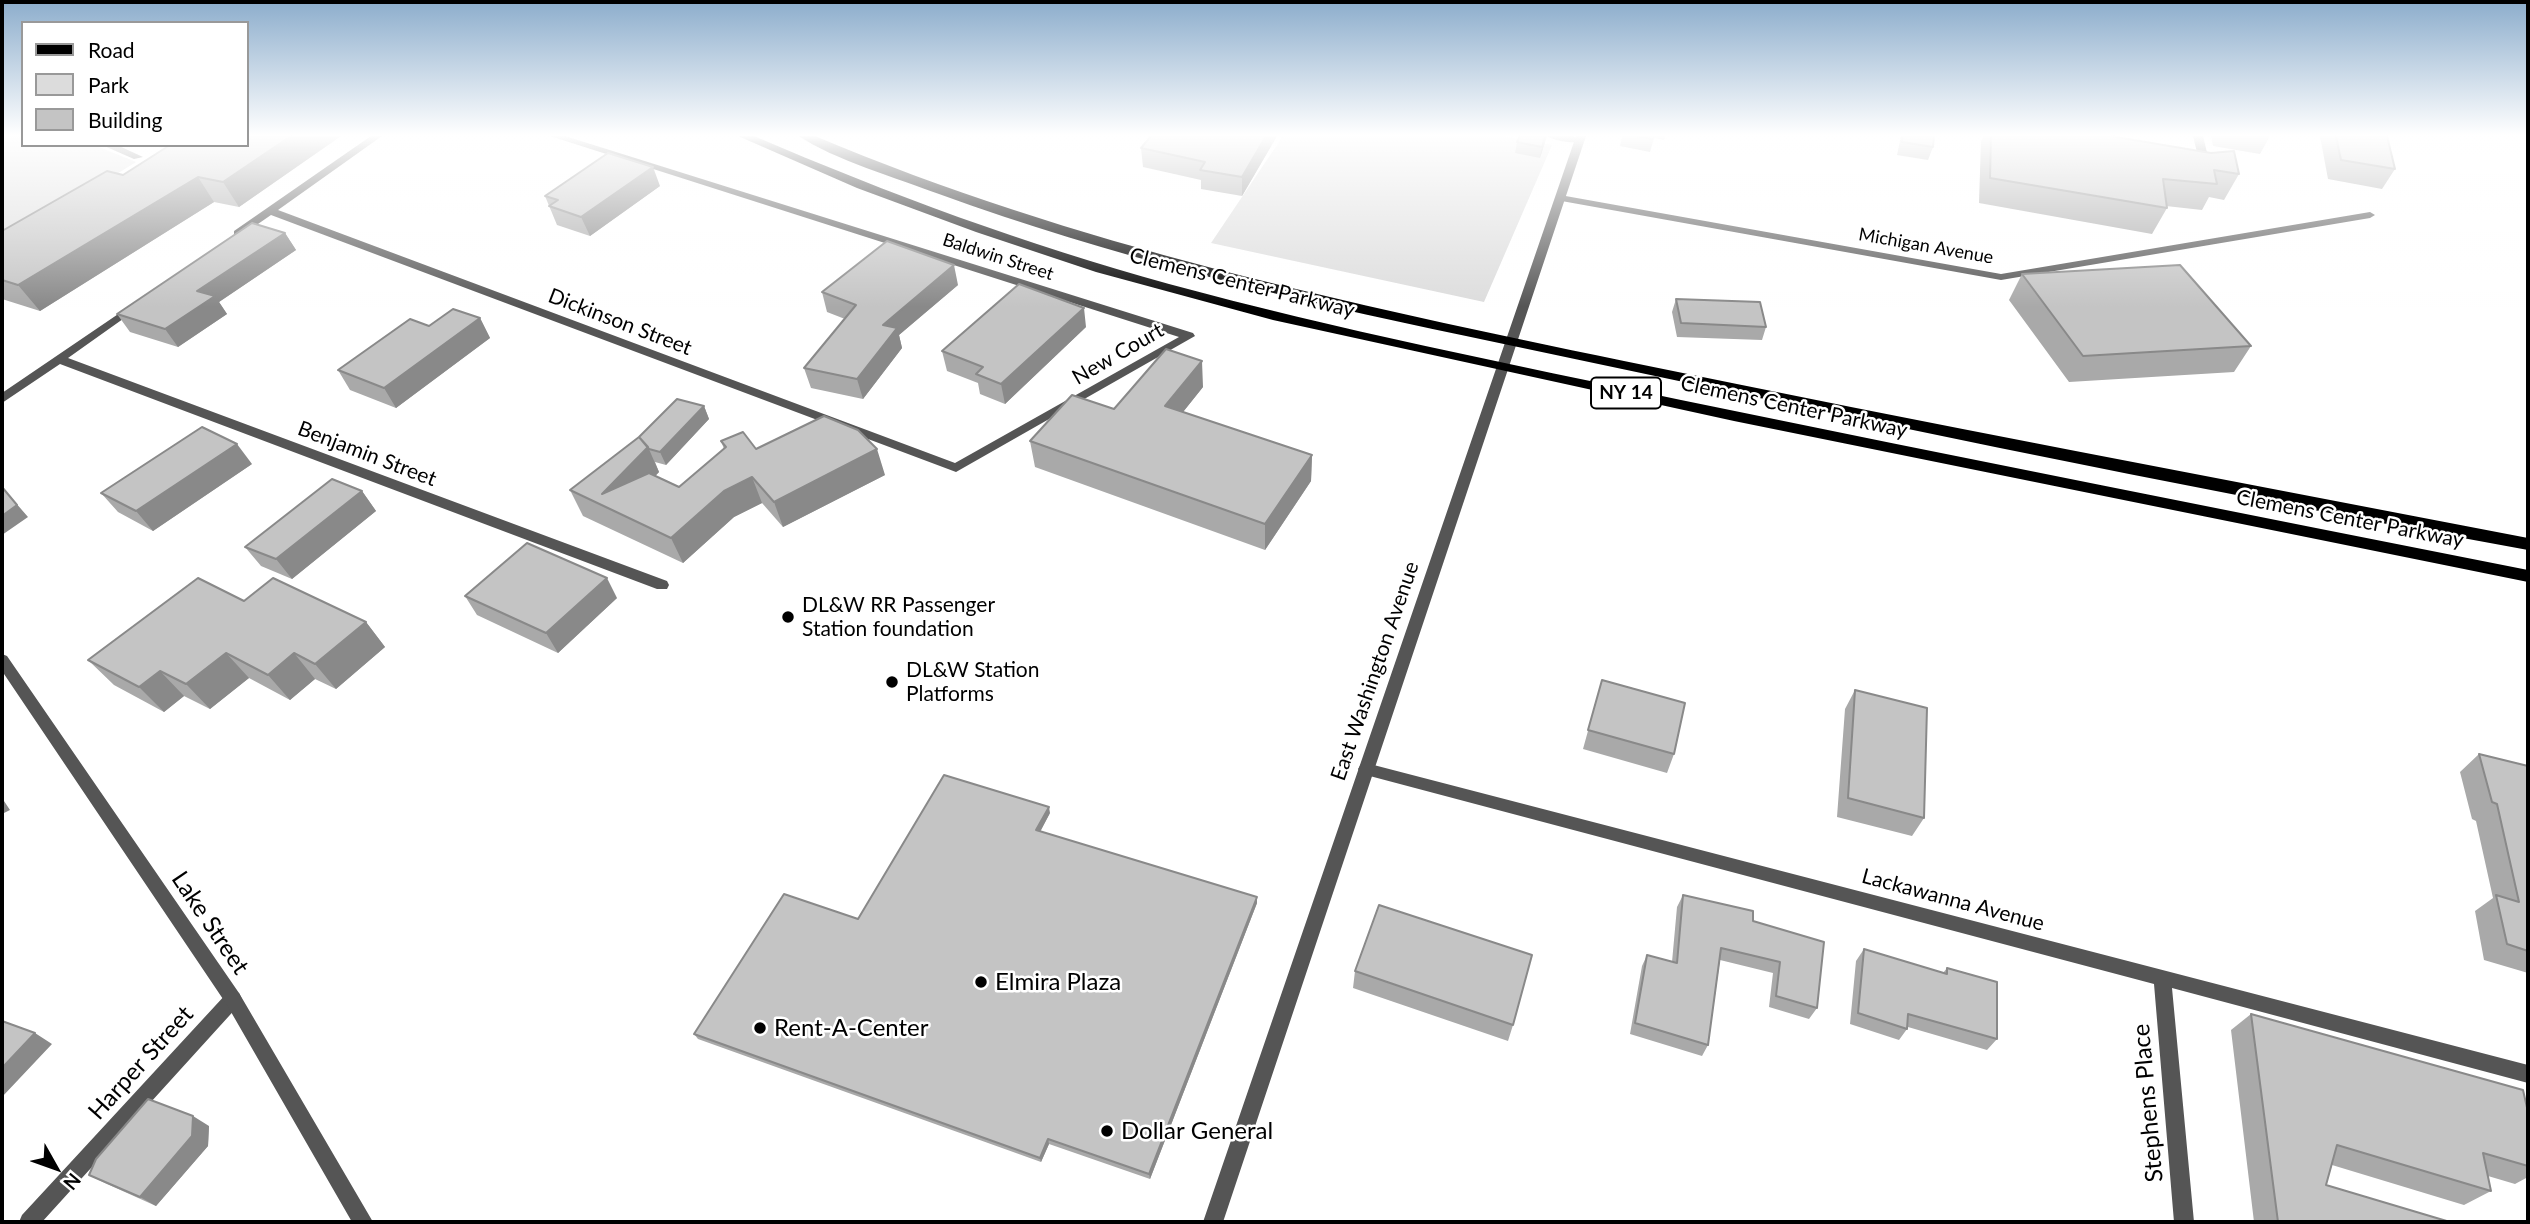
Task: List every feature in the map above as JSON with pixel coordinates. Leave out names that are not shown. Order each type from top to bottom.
[{"type":"main road","name":"Clemens Center Parkway","points":[[877,193],[1082,263],[1247,309],[1893,450],[2528,576]]},
{"type":"main road","name":"Clemens Center Parkway","points":[[951,193],[1160,260],[1300,296],[1786,399],[2528,544]]},
{"type":"street","points":[[229,240],[296,193]]},
{"type":"street","name":"Baldwin Street","points":[[736,193],[1189,336]]},
{"type":"street","name":"East Washington Avenue","points":[[1213,1222],[1562,193]]},
{"type":"street","name":"Michigan Avenue","points":[[1560,198],[2001,277],[2370,215]]},
{"type":"street","name":"Dickinson Street","points":[[270,211],[956,468]]},
{"type":"street","points":[[2,399],[138,303]]},
{"type":"street","name":"New Court","points":[[956,468],[1189,336]]},
{"type":"street","name":"Benjamin Street","points":[[59,359],[662,585]]},
{"type":"street","name":"Lake Street","points":[[2,660],[233,999],[363,1222]]},
{"type":"street","name":"Lackawanna Avenue","points":[[1366,769],[2528,1074]]},
{"type":"street","name":"Stephens Place","points":[[2162,979],[2184,1222]]},
{"type":"street","name":"Harper Street","points":[[29,1222],[233,999]]},
{"type":"green space","points":[[2,193],[86,193],[2,246]]},
{"type":"green space","points":[[1245,193],[1531,193],[1484,302],[1211,243]]},
{"type":"building","points":[[68,193],[171,193],[18,285],[2,280],[2,231]]},
{"type":"building","points":[[549,193],[615,193],[581,217],[549,206],[558,200],[545,196]]},
{"type":"building","points":[[2079,193],[2165,193],[2167,208]]},
{"type":"building","points":[[252,223],[285,233],[197,291],[215,296],[165,329],[117,314]]},
{"type":"building","points":[[887,241],[954,265],[883,325],[897,328],[857,379],[804,368],[856,305],[822,292]]},
{"type":"building","points":[[2180,265],[2251,346],[2083,356],[2022,274]]},
{"type":"building","points":[[1019,284],[1084,308],[1001,384],[976,374],[983,367],[942,351]]},
{"type":"building","points":[[1676,299],[1760,302],[1766,327],[1681,323]]},
{"type":"building","points":[[453,309],[480,318],[384,388],[338,370],[410,319],[429,326]]},
{"type":"building","points":[[1166,349],[1202,361],[1165,406],[1312,455],[1265,524],[1030,441],[1072,395],[1114,409]]},
{"type":"building","points":[[677,399],[704,406],[660,452],[649,449],[639,437]]},
{"type":"building","points":[[824,416],[858,430],[877,449],[774,502],[752,477],[724,491],[671,538],[570,490],[639,437],[648,447],[602,494],[649,473],[679,487],[726,447],[721,441],[743,432],[756,449]]},
{"type":"building","points":[[202,427],[237,444],[136,511],[101,493]]},
{"type":"building","points":[[332,479],[362,491],[276,559],[245,547]]},
{"type":"building","points":[[2,487],[17,505],[2,516]]},
{"type":"building","points":[[527,543],[607,578],[546,633],[465,596]]},
{"type":"building","points":[[198,578],[244,601],[273,578],[366,622],[315,664],[294,653],[268,675],[226,653],[186,684],[160,671],[139,687],[88,660]]},
{"type":"building","points":[[1602,680],[1685,703],[1674,754],[1588,730]]},
{"type":"building","points":[[1855,690],[1927,708],[1924,818],[1848,798]]},
{"type":"building","points":[[2479,754],[2528,766],[2528,951],[2507,944],[2496,895],[2519,902],[2497,804],[2492,802]]},
{"type":"building","name":"Elmira Plaza","points":[[944,775],[1049,807],[1036,830],[1257,897],[1149,1174],[1048,1139],[1040,1158],[694,1034],[784,894],[858,919]]},
{"type":"building","points":[[1683,895],[1753,911],[1753,921],[1824,942],[1817,1008],[1776,996],[1780,962],[1721,948],[1708,1045],[1635,1023],[1647,955],[1677,963]]},
{"type":"building","points":[[1379,905],[1532,955],[1513,1025],[1355,971]]},
{"type":"building","points":[[1864,949],[1947,974],[1947,968],[1997,982],[1997,1039],[1908,1014],[1907,1029],[1858,1013]]},
{"type":"building","points":[[2251,1014],[2523,1090],[2528,1112],[2528,1166],[2483,1153],[2491,1191],[2337,1145],[2326,1185],[2450,1222],[2278,1222]]},
{"type":"building","points":[[2,1021],[35,1033],[2,1068]]},
{"type":"building","points":[[148,1099],[193,1116],[192,1136],[140,1197],[89,1175],[96,1159]]},
{"type":"place","name":"DL&W RR Passenger Station foundation","points":[[788,617]]},
{"type":"place","name":"DL&W Station Platforms","points":[[892,682]]},
{"type":"place","name":"Elmira Plaza","points":[[981,982]]},
{"type":"place","name":"Rent-A-Center","points":[[760,1028]]},
{"type":"place","name":"Dollar General","points":[[1107,1131]]}]
